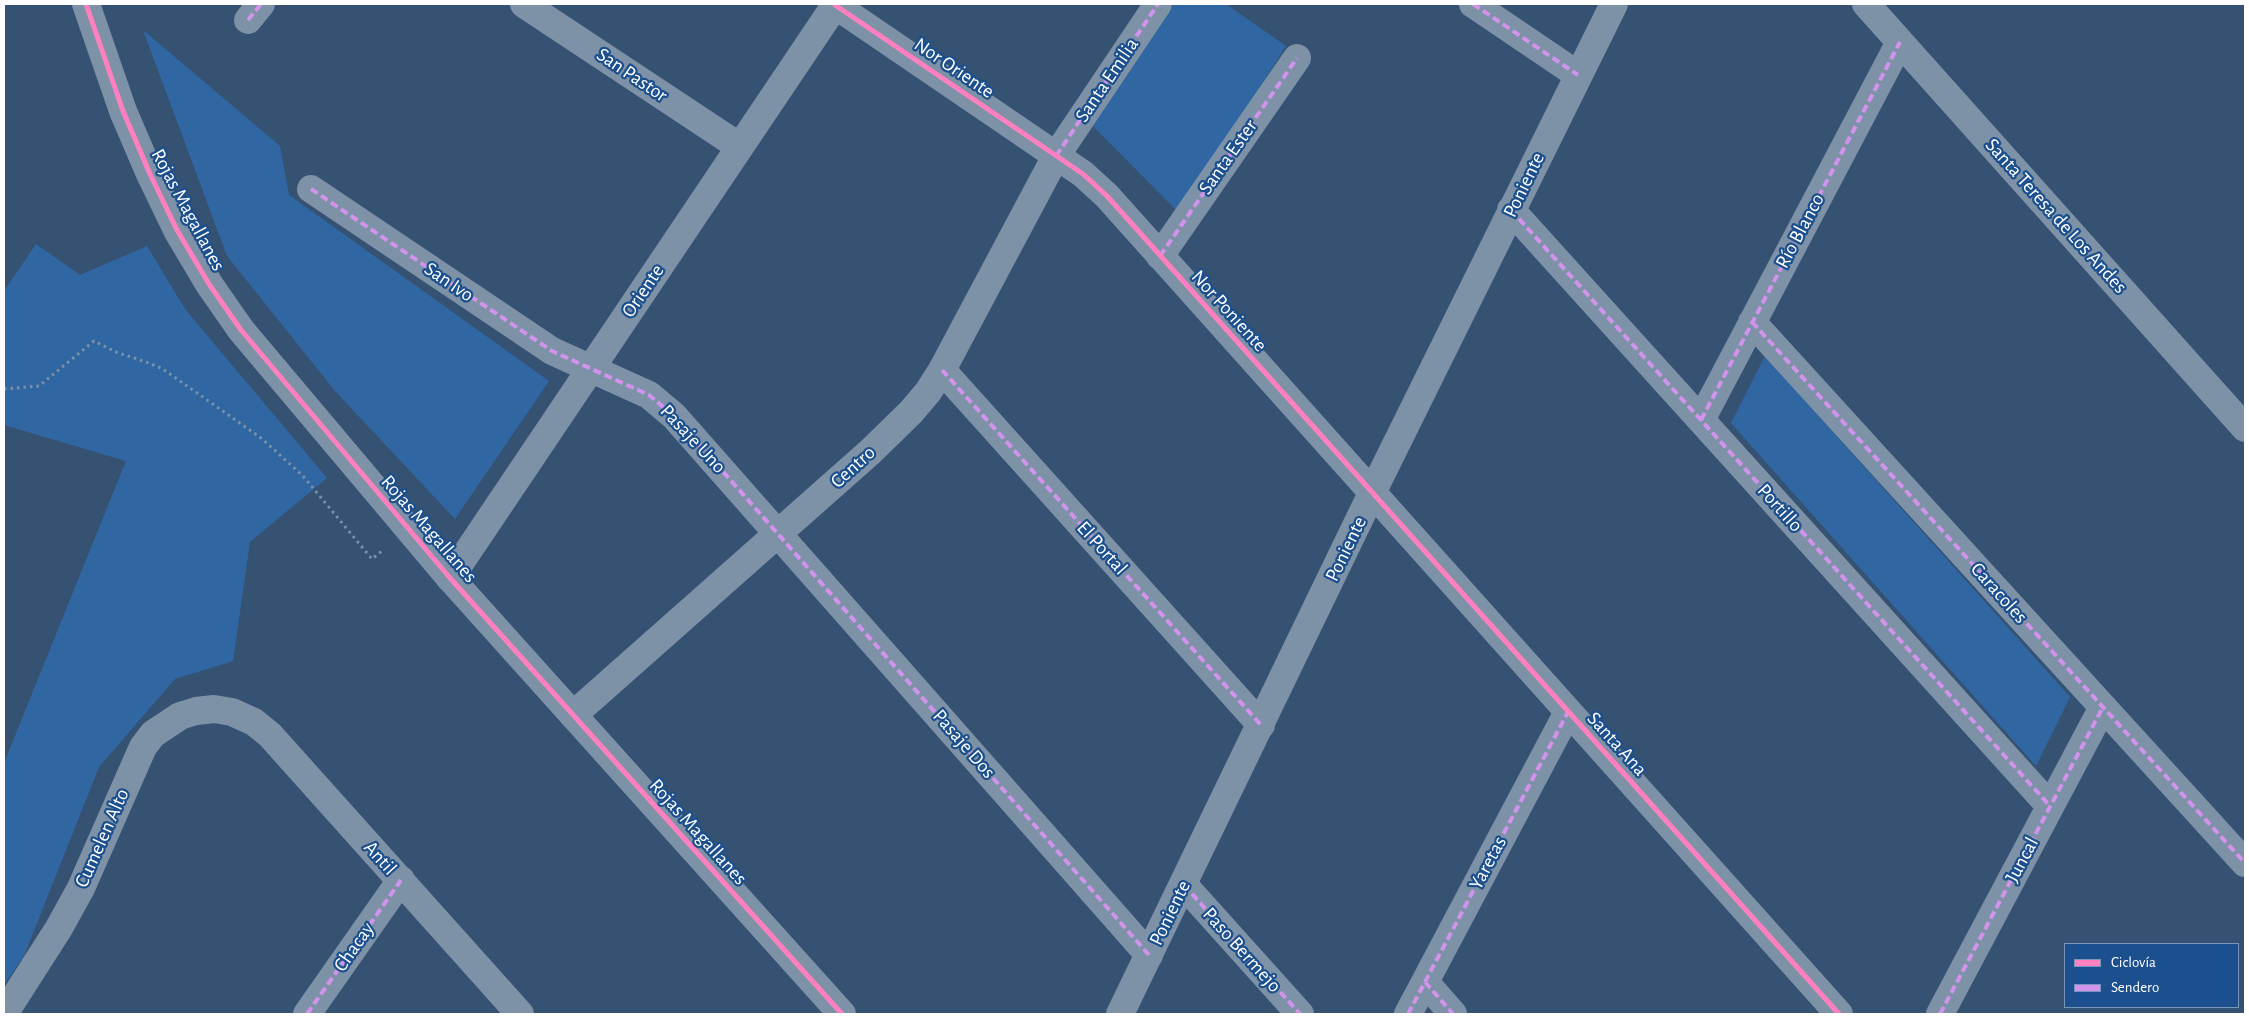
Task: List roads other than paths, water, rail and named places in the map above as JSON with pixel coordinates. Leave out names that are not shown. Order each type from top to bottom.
[{"type":"street","name":"Rojas Magallanes","points":[[86,4],[123,111],[177,230],[209,284],[247,337],[450,578],[842,1014]]},
{"type":"street","name":"San Pastor","points":[[524,4],[740,147]]},
{"type":"street","name":"Oriente","points":[[450,578],[836,4]]},
{"type":"street","name":"Nor Oriente","points":[[836,4],[1056,156]]},
{"type":"street","name":"Santa Emilia","points":[[1056,156],[1158,4]]},
{"type":"street","points":[[1473,4],[1578,75]]},
{"type":"street","name":"Poniente","points":[[1120,1014],[1372,493],[1614,4]]},
{"type":"street","name":"Santa Teresa de Los Andes","points":[[1866,4],[2245,428]]},
{"type":"street","name":"Río Blanco","points":[[1701,420],[1900,42]]},
{"type":"street","name":"Santa Ester","points":[[1160,256],[1297,58]]},
{"type":"street","name":"Nor Poniente","points":[[1056,156],[1083,174],[1107,196],[1372,493]]},
{"type":"street","name":"Centro","points":[[573,714],[890,433],[911,412],[942,370],[1056,156]]},
{"type":"street","name":"San Ivo","points":[[312,190],[552,350],[591,368]]},
{"type":"street","name":"Portillo","points":[[1511,210],[2050,806]]},
{"type":"street","name":"Caracoles","points":[[1752,322],[2245,863]]},
{"type":"street","name":"Pasaje Uno","points":[[591,368],[634,388],[661,404],[674,416],[778,533]]},
{"type":"street","name":"El Portal","points":[[942,370],[1261,725]]},
{"type":"street","name":"Santa Ana","points":[[1372,493],[1839,1014]]},
{"type":"street","name":"Pasaje Dos","points":[[778,533],[1149,955]]},
{"type":"street","name":"Juncal","points":[[1940,1014],[2103,707]]},
{"type":"street","name":"Cumelen Alto","points":[[4,1014],[55,936],[81,888],[143,748],[153,734],[180,716],[196,711],[214,709],[232,712]]},
{"type":"street","name":"Antil","points":[[232,712],[254,722],[270,735],[520,1014]]},
{"type":"street","name":"Yaretas","points":[[1408,1014],[1568,712]]},
{"type":"street","name":"Chacay","points":[[307,1014],[401,880]]},
{"type":"street","name":"Paso Bermejo","points":[[1184,885],[1300,1014]]},
{"type":"street","points":[[1425,982],[1453,1014]]}]
